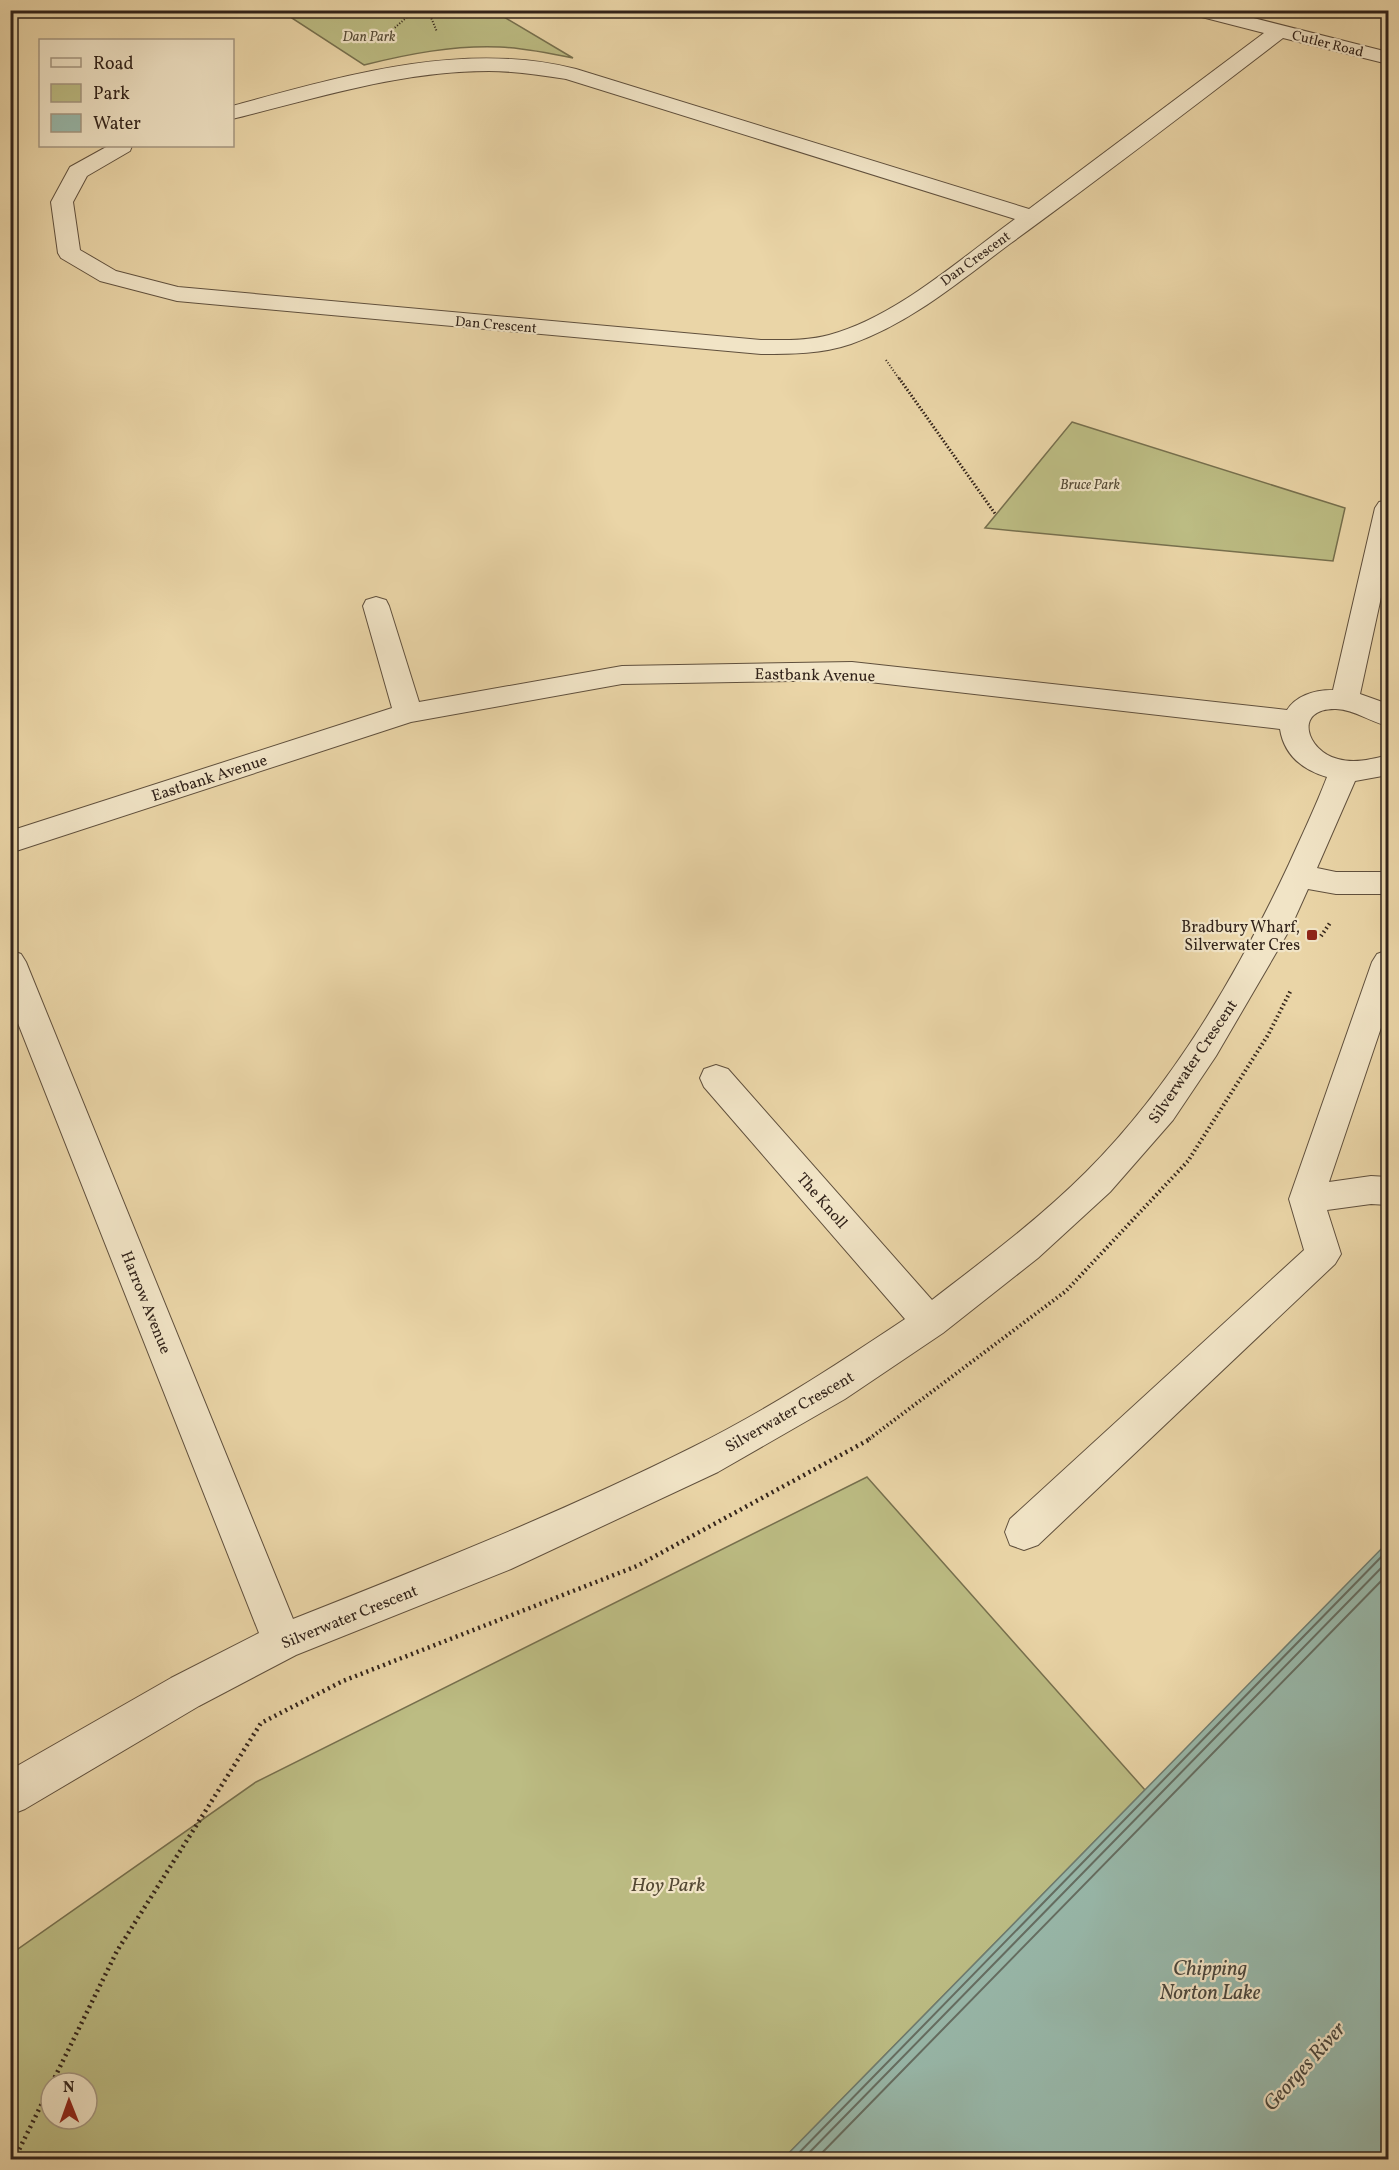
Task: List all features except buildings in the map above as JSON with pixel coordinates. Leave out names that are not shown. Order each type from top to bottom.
[{"type":"street","name":"Cutler Road","points":[[1197,10],[1389,58]]},
{"type":"street","name":"Dan Crescent","points":[[120,147],[78,172],[62,202],[69,253],[108,276],[177,294],[761,347],[800,347],[839,340],[865,330],[908,306],[1032,217],[1279,31]]},
{"type":"street","name":"Dan Crescent","points":[[234,112],[280,99],[389,75],[475,65],[519,66],[569,73],[1032,217]]},
{"type":"street","points":[[1345,699],[1389,508]]},
{"type":"street","points":[[376,606],[408,713]]},
{"type":"street","name":"Eastbank Avenue","points":[[10,842],[408,713],[622,675],[852,671],[1295,721]]},
{"type":"street","points":[[1389,717],[1376,708],[1345,699],[1328,700],[1313,704],[1302,711],[1295,721],[1294,733],[1299,745],[1310,756],[1325,765],[1344,771],[1369,771],[1389,765]]},
{"type":"street","name":"Silverwater Crescent","points":[[10,1794],[185,1692],[282,1642],[497,1556],[705,1460],[832,1388],[930,1322],[1026,1248],[1098,1182],[1161,1111],[1205,1047],[1274,930],[1344,771]]},
{"type":"street","points":[[1299,876],[1336,884],[1389,883]]},
{"type":"street","name":"Harrow Avenue","points":[[10,962],[282,1642]]},
{"type":"street","points":[[1024,1532],[1323,1254],[1306,1199],[1389,962]]},
{"type":"street","name":"The Knoll","points":[[716,1078],[930,1322]]},
{"type":"street","points":[[1306,1199],[1371,1190],[1389,1191]]},
{"type":"path","points":[[865,330],[996,515]]},
{"type":"path","points":[[14,2160],[39,2109]]},
{"type":"green space","name":"Dan Park","points":[[281,11],[494,11],[573,58],[519,48],[466,47],[397,57],[364,65]]},
{"type":"green space","name":"Bruce Park","points":[[1072,422],[1345,508],[1333,561],[985,528]]},
{"type":"green space","name":"Hoy Park","points":[[867,1477],[1145,1790],[783,2159],[11,2159],[11,1954],[256,1782]]},
{"type":"water","name":"Chipping Norton Lake","points":[[1388,1542],[1388,2159],[783,2159]]},
{"type":"place","name":"Bradbury Wharf, Silverwater Cres","points":[[1312,935]]},
{"type":"water label","name":"Georges River","points":[[1304,2066]]}]
